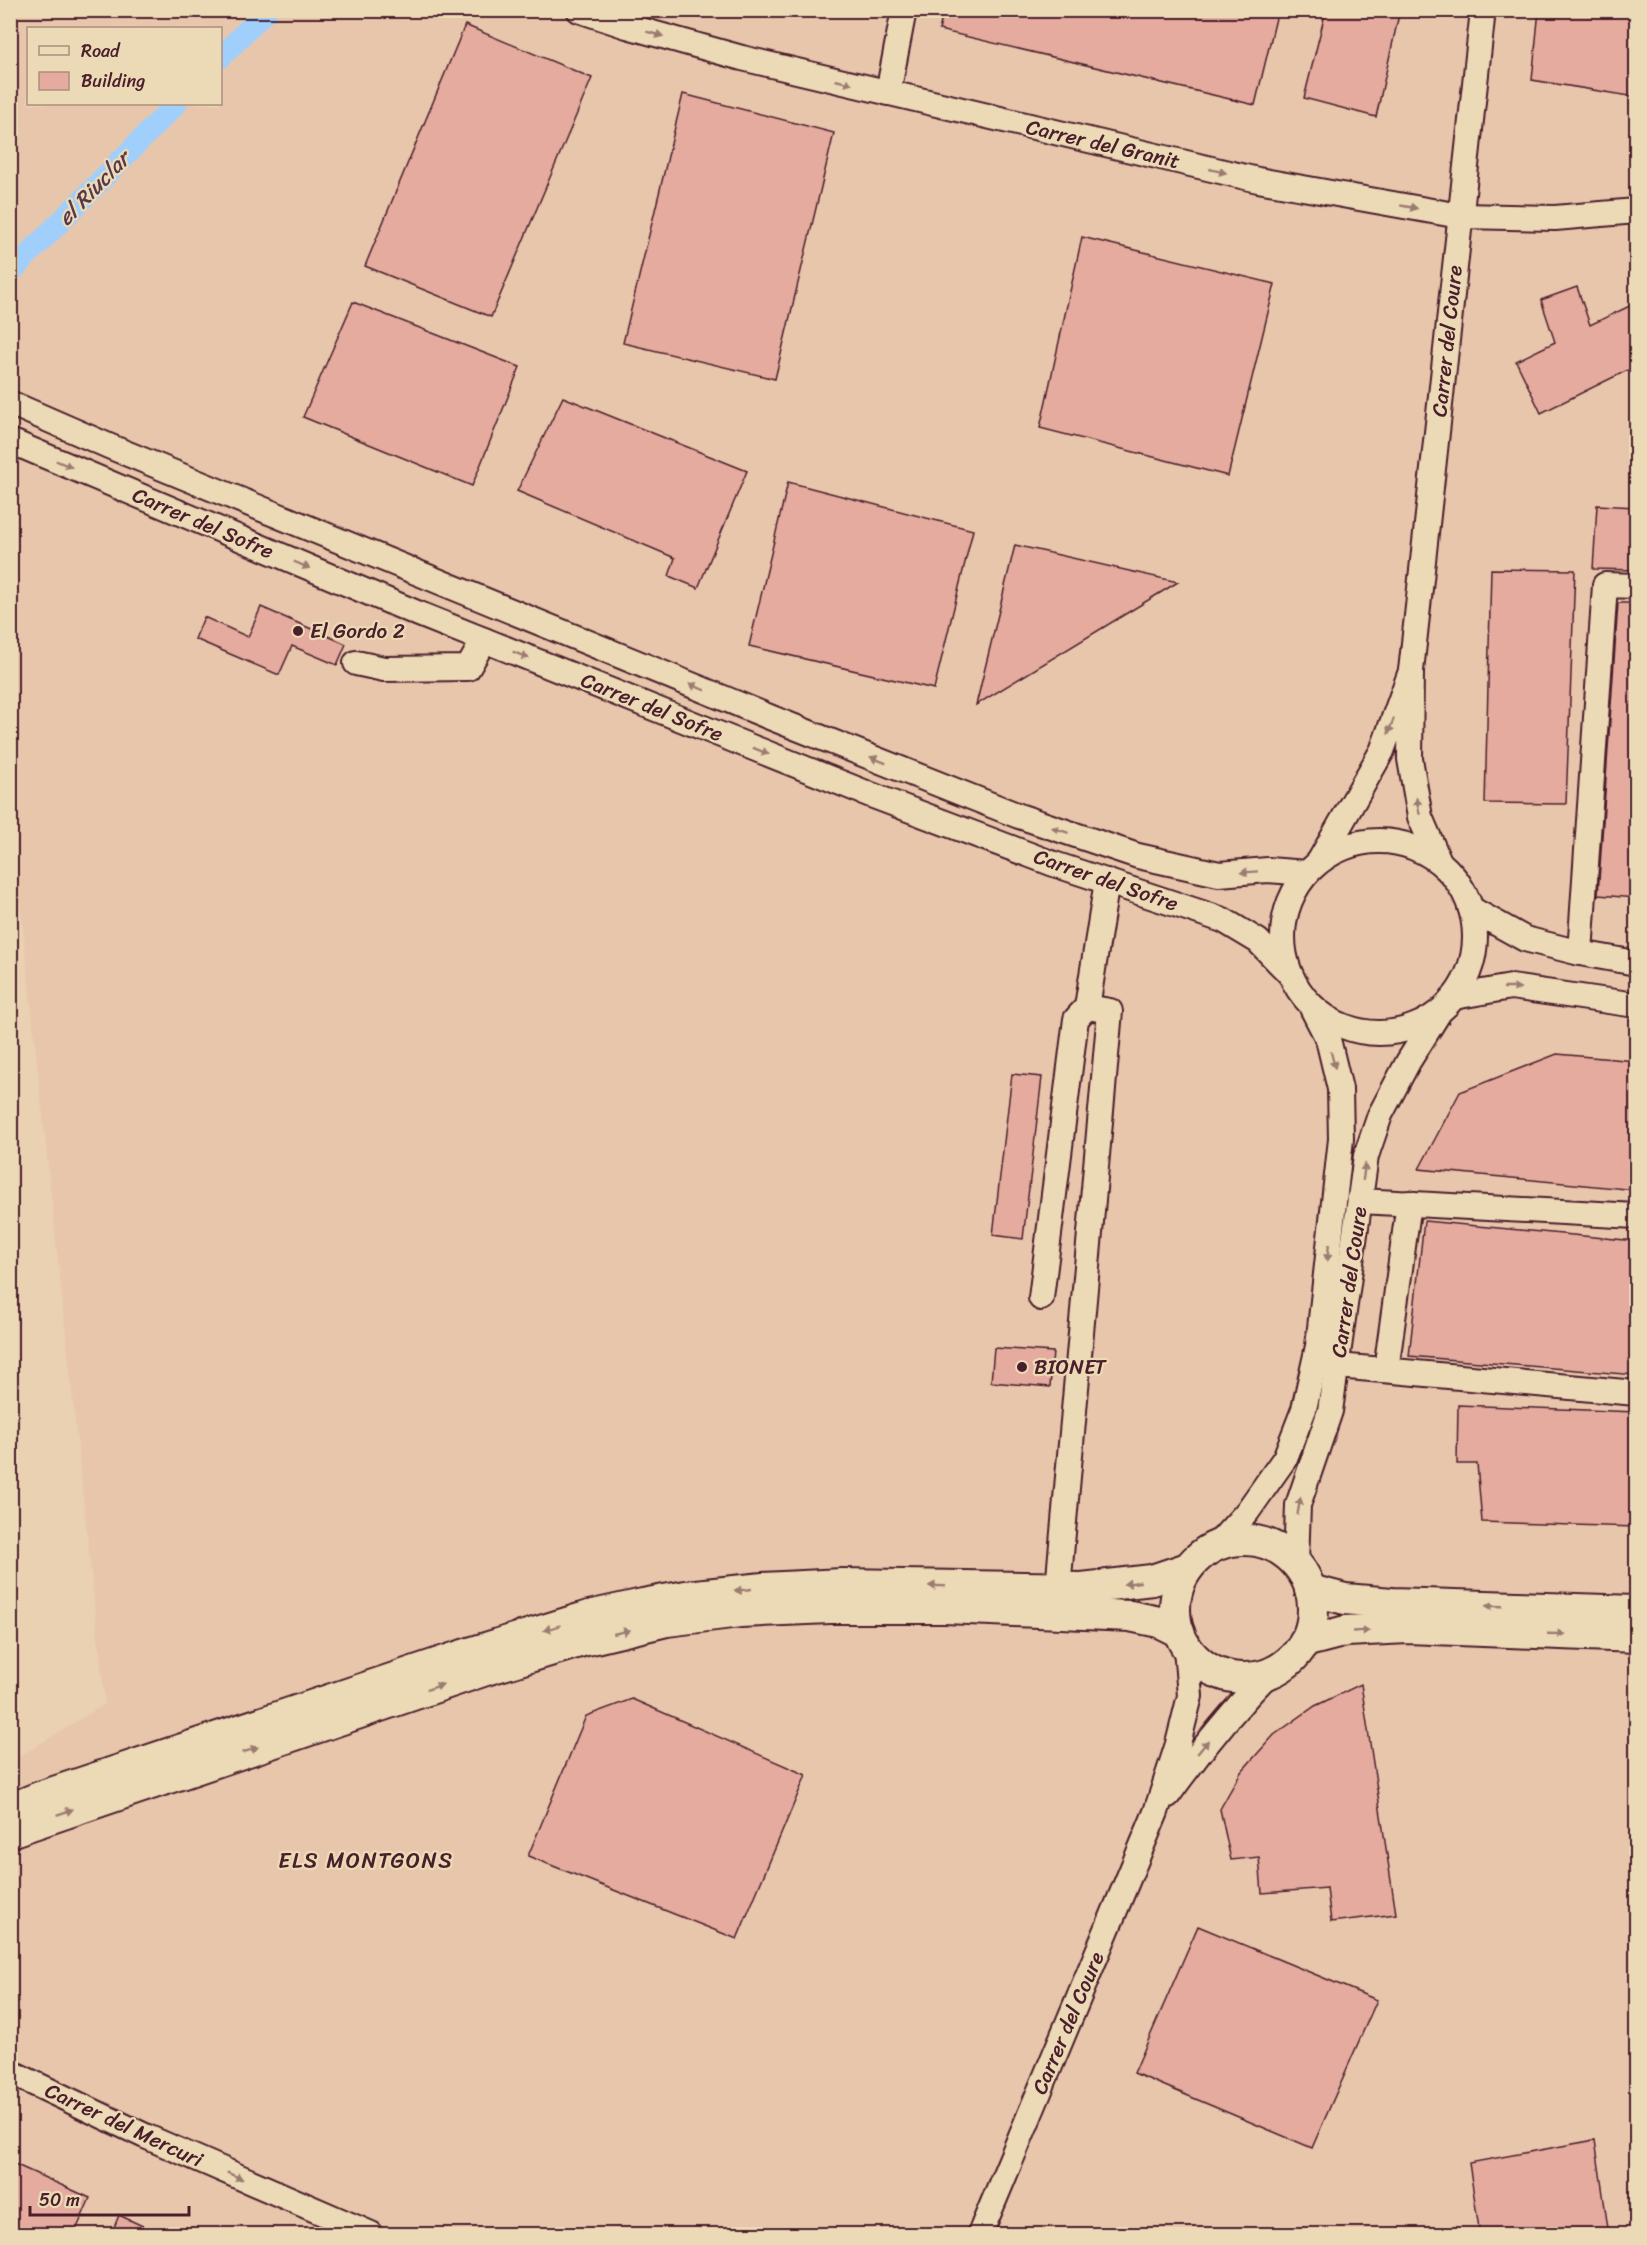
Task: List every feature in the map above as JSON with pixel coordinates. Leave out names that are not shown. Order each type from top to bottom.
[{"type":"main road","points":[[1248,1540],[1269,1545],[1290,1557],[1303,1577],[1312,1613],[1304,1642],[1293,1657],[1270,1672],[1242,1678],[1222,1674],[1197,1660],[1183,1640],[1175,1616],[1175,1602],[1180,1582],[1188,1568],[1202,1554],[1217,1545],[1248,1540]]},
{"type":"main road","points":[[10,1809],[42,1796],[463,1655],[589,1617],[643,1604],[686,1596],[763,1588],[842,1584],[1058,1588],[1129,1584],[1152,1580],[1188,1568]]},
{"type":"main road","points":[[1303,1577],[1345,1599],[1392,1603],[1636,1611]]},
{"type":"main road","points":[[10,1832],[486,1670],[584,1641],[667,1621],[740,1612],[830,1608],[945,1608],[1130,1616],[1159,1622],[1183,1640]]},
{"type":"main road","points":[[1304,1642],[1346,1631],[1408,1628],[1636,1636]]},
{"type":"street","name":"Carrer del Granit","points":[[579,10],[742,58],[1258,180],[1460,216],[1555,218],[1636,211]]},
{"type":"street","points":[[888,93],[904,10]]},
{"type":"street","name":"Carrer del Coure","points":[[1439,861],[1420,817],[1410,759],[1411,671],[1483,10]]},
{"type":"street","name":"Carrer del Sofre","points":[[10,403],[122,452],[772,718],[1019,816],[1138,856],[1219,874],[1313,868]]},
{"type":"street","name":"Carrer del Sofre","points":[[10,441],[484,640],[871,795],[1051,862],[1223,920],[1258,941],[1289,973]]},
{"type":"street","points":[[1580,953],[1605,585],[1636,586]]},
{"type":"street","points":[[356,663],[384,669],[468,668],[484,640]]},
{"type":"street","name":"Carrer del Coure","points":[[1313,868],[1382,751],[1411,671]]},
{"type":"street","points":[[1383,840],[1405,843],[1439,861],[1461,886],[1472,909],[1476,934],[1475,951],[1464,982],[1447,1005],[1417,1026],[1399,1031],[1365,1032],[1342,1026],[1311,1006],[1289,973],[1284,952],[1284,918],[1291,896],[1313,868],[1329,854],[1362,841],[1383,840]]},
{"type":"street","points":[[1041,1298],[1076,1019],[1087,1007],[1107,881]]},
{"type":"street","points":[[1472,909],[1525,939],[1580,953],[1636,963]]},
{"type":"street","points":[[1447,1005],[1511,987],[1636,1005]]},
{"type":"street","name":"Carrer del Coure","points":[[1303,1577],[1298,1505],[1330,1412],[1366,1156],[1380,1115],[1408,1062],[1447,1005]]},
{"type":"street","name":"Carrer del Coure","points":[[1217,1545],[1247,1512],[1286,1458],[1304,1409],[1318,1346],[1341,1139],[1340,1089],[1328,1039],[1311,1006]]},
{"type":"street","points":[[1058,1588],[1110,1011],[1087,1007]]},
{"type":"street","points":[[1360,1200],[1636,1216]]},
{"type":"street","points":[[1386,1371],[1409,1203]]},
{"type":"street","points":[[1338,1366],[1636,1393]]},
{"type":"street","name":"Carrer del Coure","points":[[980,2235],[1156,1812],[1178,1744],[1190,1696],[1183,1640]]},
{"type":"street","name":"Carrer del Coure","points":[[1156,1812],[1201,1750],[1270,1672]]},
{"type":"street","name":"Carrer del Mercuri","points":[[10,2072],[156,2141],[371,2235]]},
{"type":"shaded area","points":[[11,11],[1636,11],[1636,2234],[11,2234],[11,1762],[105,1704],[11,816]]},
{"type":"building","points":[[944,10],[1278,10],[1255,105],[939,30]]},
{"type":"building","points":[[1326,10],[1400,10],[1376,117],[1304,98]]},
{"type":"building","points":[[1539,10],[1636,10],[1636,97],[1532,80]]},
{"type":"building","points":[[465,25],[592,78],[491,317],[365,266]]},
{"type":"building","points":[[683,94],[834,133],[775,379],[623,343]]},
{"type":"building","points":[[1082,237],[1275,284],[1228,476],[1040,428]]},
{"type":"building","points":[[1577,287],[1590,325],[1636,303],[1636,366],[1541,413],[1516,361],[1555,342],[1541,300]]},
{"type":"building","points":[[353,302],[520,367],[472,486],[303,417]]},
{"type":"building","points":[[563,397],[747,471],[698,588],[669,576],[675,558],[517,491]]},
{"type":"building","points":[[788,482],[973,530],[934,689],[749,646]]},
{"type":"building","points":[[1597,505],[1636,507],[1636,570],[1593,569]]},
{"type":"building","points":[[1015,545],[1178,582],[976,705]]},
{"type":"building","points":[[1491,569],[1575,570],[1566,804],[1485,803]]},
{"type":"building","points":[[1618,603],[1636,603],[1636,898],[1598,895]]},
{"type":"building","points":[[261,607],[346,644],[337,665],[292,646],[279,675],[195,639],[204,617],[248,637]]},
{"type":"building","points":[[1557,1054],[1636,1061],[1636,1190],[1419,1169],[1460,1092]]},
{"type":"building","points":[[1012,1074],[1042,1077],[1023,1239],[993,1235]]},
{"type":"building","points":[[1424,1221],[1636,1241],[1635,1375],[1409,1356]]},
{"type":"building","name":"BIONET","points":[[994,1348],[1053,1352],[1050,1387],[991,1382]]},
{"type":"building","points":[[1458,1405],[1636,1412],[1636,1527],[1482,1522],[1477,1464],[1457,1464]]},
{"type":"building","points":[[1361,1684],[1396,1914],[1331,1922],[1327,1888],[1262,1893],[1259,1857],[1231,1860],[1220,1809],[1241,1772],[1274,1735],[1315,1706]]},
{"type":"building","points":[[632,1699],[806,1775],[737,1939],[528,1856],[586,1716]]},
{"type":"building","points":[[1198,1926],[1377,2000],[1312,2148],[1134,2073]]},
{"type":"building","points":[[1595,2140],[1609,2235],[1480,2235],[1469,2163]]},
{"type":"building","points":[[10,2162],[90,2198],[74,2235],[10,2235]]},
{"type":"building","points":[[119,2215],[162,2235],[111,2235]]},
{"type":"waterway","name":"el Riuclar","points":[[222,56],[267,10]]},
{"type":"waterway","name":"el Riuclar","points":[[10,273],[175,105]]},
{"type":"place","name":"El Gordo 2","points":[[298,631]]},
{"type":"place","name":"BIONET","points":[[1022,1367]]},
{"type":"district","name":"ELS MONTGONS","points":[[366,1860]]}]
